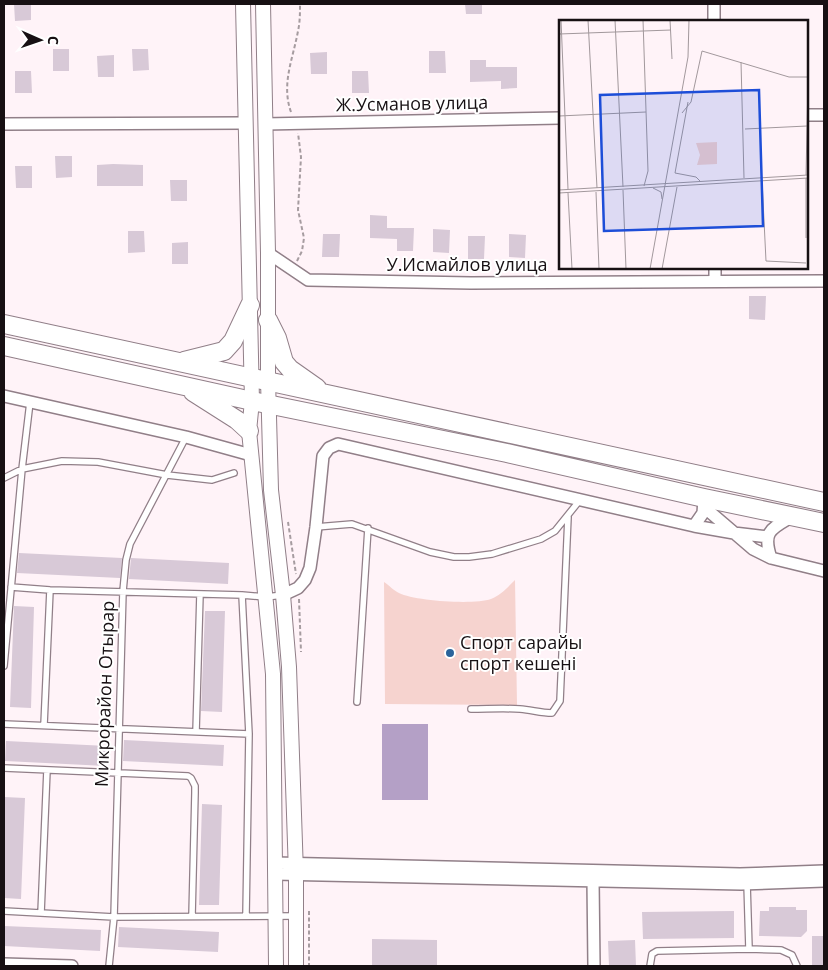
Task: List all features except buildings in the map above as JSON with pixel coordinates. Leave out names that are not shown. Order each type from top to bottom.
[{"type":"highway","points":[[180,362],[224,351],[233,342],[250,306]]},
{"type":"highway","points":[[268,320],[277,338],[284,362],[290,369],[326,394]]},
{"type":"highway","points":[[4,324],[824,502]]},
{"type":"highway","points":[[4,346],[260,403],[507,453],[704,498],[824,522]]},
{"type":"highway","points":[[179,384],[237,420],[249,431]]},
{"type":"highway","points":[[507,453],[512,434]]},
{"type":"street","points":[[243,4],[250,306],[260,379]]},
{"type":"street","points":[[263,4],[268,320],[260,379],[260,403],[283,595],[288,667],[295,868],[296,966]]},
{"type":"street","points":[[714,4],[714,20]]},
{"type":"street","points":[[808,115],[824,115]]},
{"type":"street","name":"Ж.Усманов улица","points":[[265,124],[559,118]]},
{"type":"street","points":[[4,124],[245,123]]},
{"type":"street","name":"У.Исмайлов улица","points":[[268,253],[308,280],[470,283],[824,282]]},
{"type":"street","points":[[715,269],[715,281]]},
{"type":"street","points":[[4,396],[186,437],[251,455]]},
{"type":"street","points":[[260,403],[249,431],[273,674],[276,966]]},
{"type":"street","points":[[283,595],[298,588],[305,580],[310,568],[323,456],[329,448],[338,444],[694,526],[768,537]]},
{"type":"street","points":[[694,526],[702,513],[704,498]]},
{"type":"street","points":[[704,498],[711,513],[753,548],[771,558],[824,571]]},
{"type":"street","points":[[771,558],[767,546],[768,537],[773,528],[793,516]]},
{"type":"street","points":[[275,868],[824,881]]},
{"type":"street","points":[[295,868],[593,880],[747,878],[824,871]]},
{"type":"street","points":[[593,880],[594,966]]},
{"type":"street","points":[[4,964],[72,966]]},
{"type":"lane","points":[[4,666],[30,402]]},
{"type":"lane","name":"Микрорайон Отырар","points":[[109,966],[114,917],[126,560],[130,544],[186,437]]},
{"type":"lane","points":[[4,478],[22,469],[62,461],[98,462],[167,475],[212,480],[234,473]]},
{"type":"lane","points":[[316,527],[352,524],[368,528],[410,546],[430,552],[454,557],[469,557],[492,554],[541,539],[555,531],[580,500]]},
{"type":"lane","points":[[471,709],[518,709],[530,710],[540,714],[552,713],[557,708],[560,701],[568,517]]},
{"type":"lane","points":[[357,702],[368,528]]},
{"type":"lane","points":[[11,587],[266,597],[283,595]]},
{"type":"lane","points":[[44,725],[50,590]]},
{"type":"lane","points":[[196,732],[200,594]]},
{"type":"lane","points":[[242,595],[249,734],[246,916]]},
{"type":"lane","points":[[4,724],[249,734]]},
{"type":"lane","points":[[4,768],[188,776],[194,781],[195,793],[192,916]]},
{"type":"lane","points":[[41,913],[47,770]]},
{"type":"lane","points":[[747,878],[748,949]]},
{"type":"lane","points":[[4,911],[114,917],[296,916]]},
{"type":"lane","points":[[650,966],[652,954],[657,951],[748,949],[781,950],[792,955],[797,966]]},
{"type":"path","points":[[292,270],[302,250],[304,238],[298,210],[302,157],[299,135],[289,106],[287,76],[299,30],[300,4]]},
{"type":"shaded area","name":"Спорт сарайы спорт кешені","points":[[515,580],[517,705],[385,704],[384,582],[397,592],[407,596],[431,600],[472,602],[495,597]]},
{"type":"shaded area","points":[[382,724],[428,724],[428,800],[382,800]]},
{"type":"place","name":"Спорт сарайы спорт кешені","points":[[450,653]]}]
